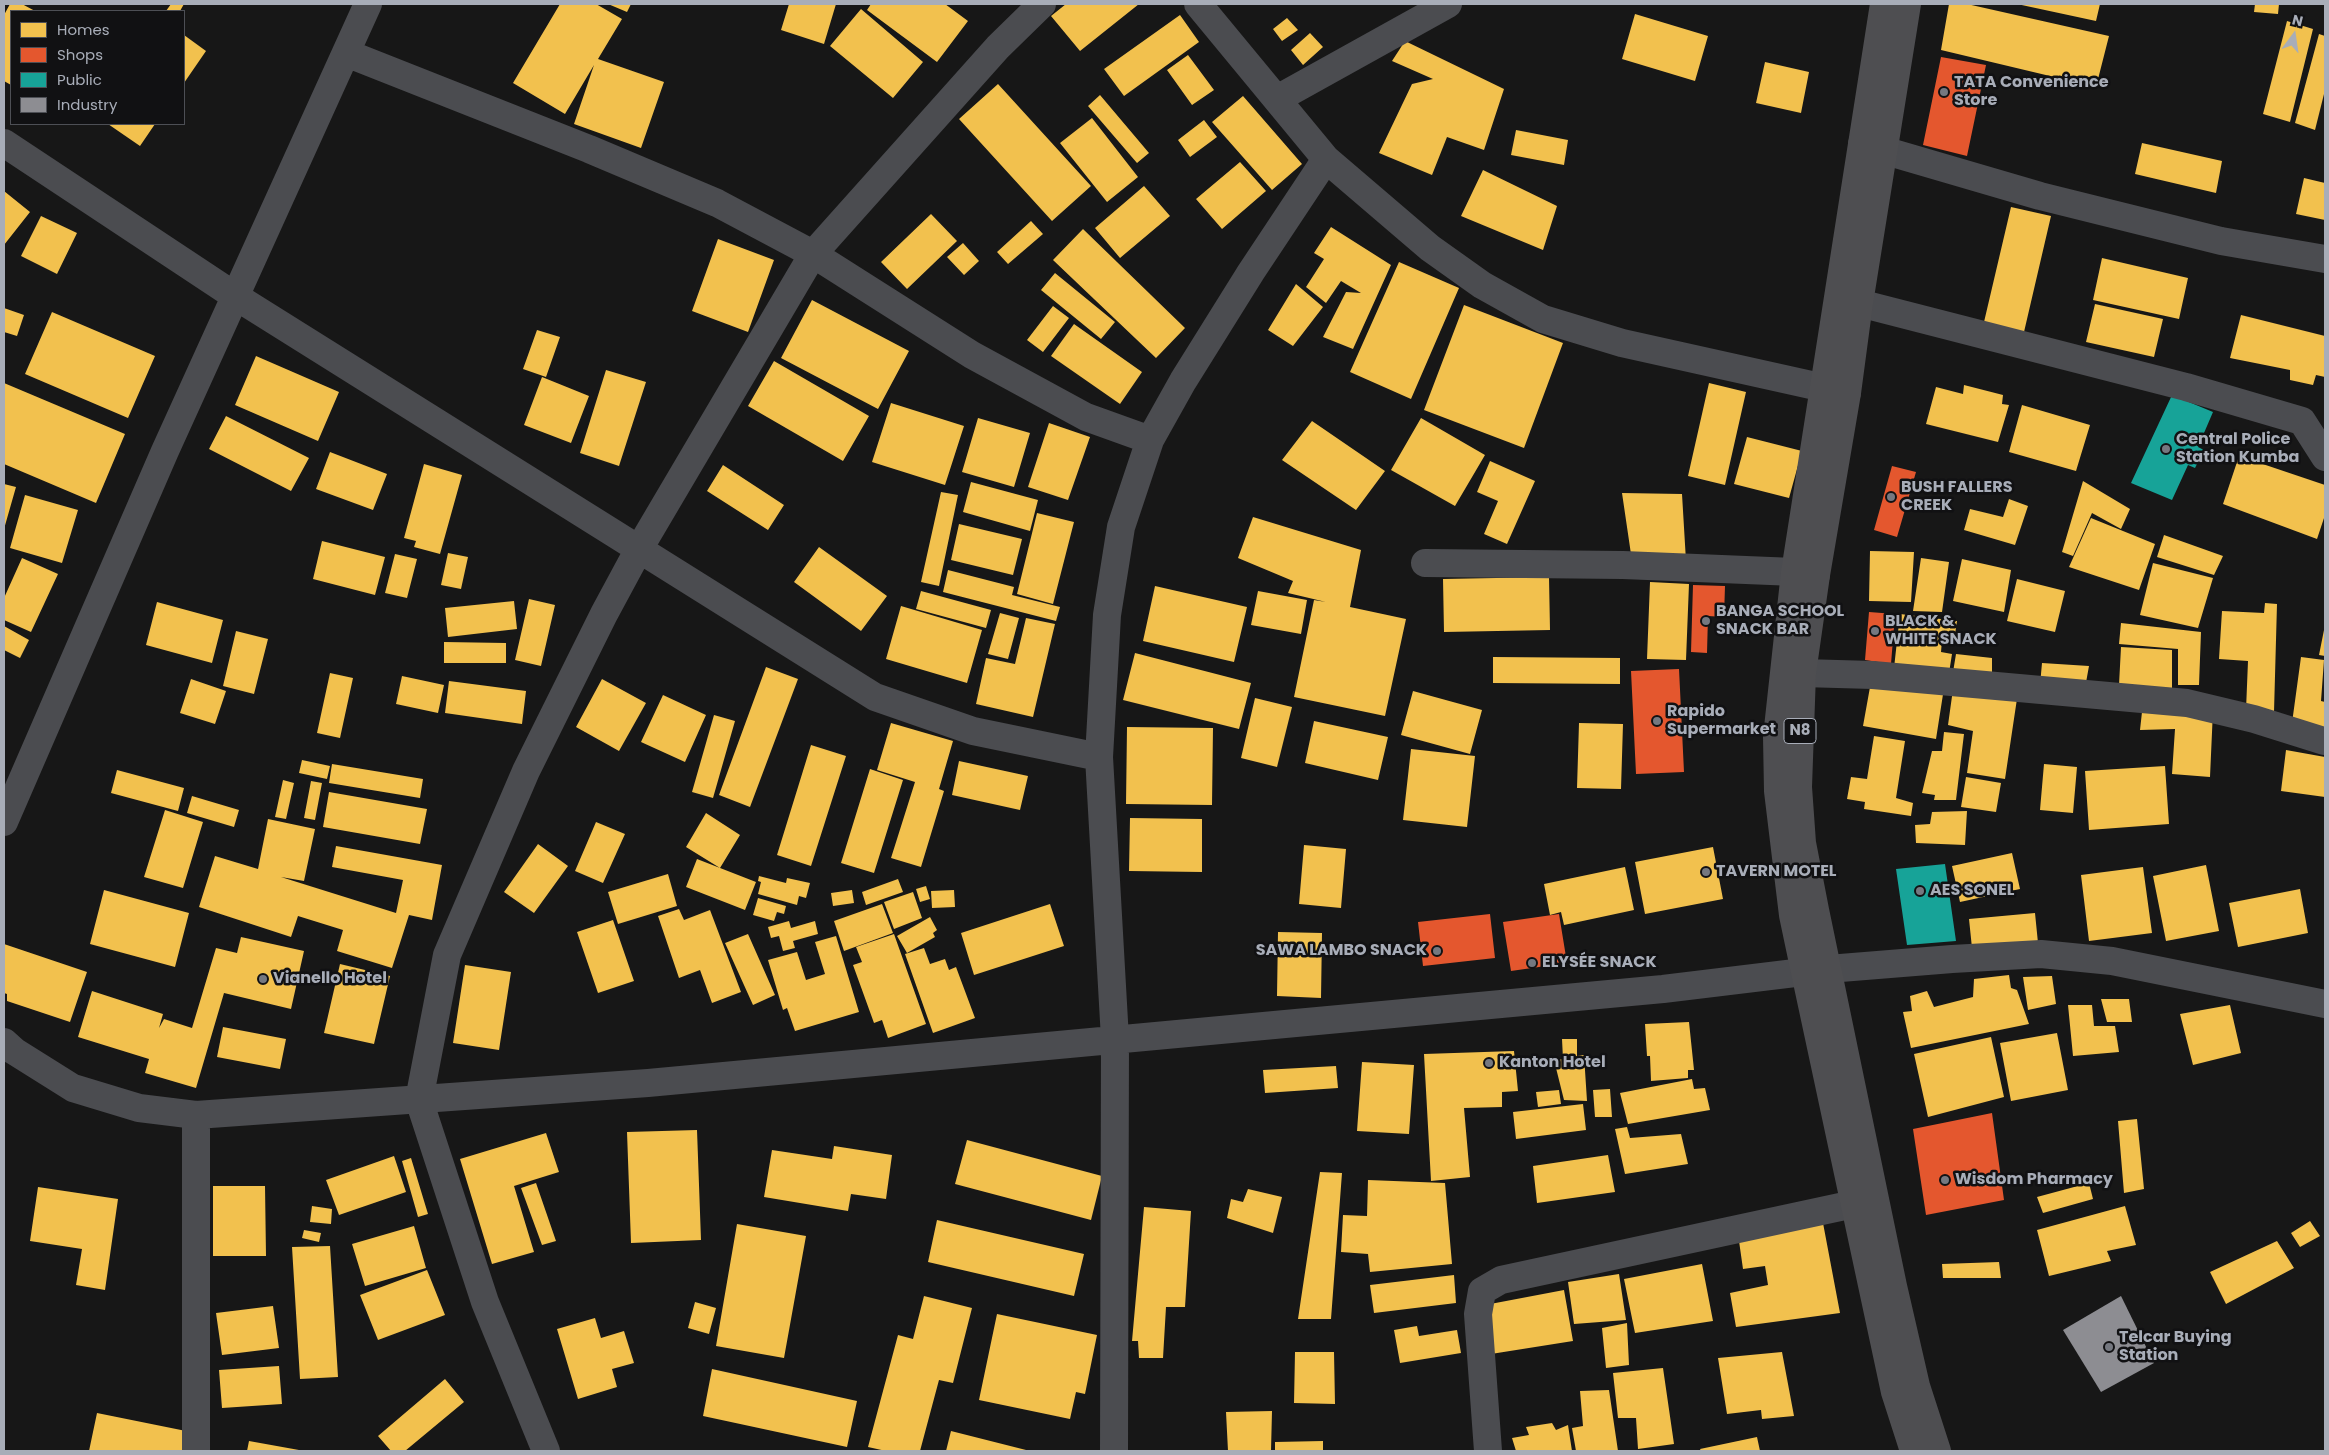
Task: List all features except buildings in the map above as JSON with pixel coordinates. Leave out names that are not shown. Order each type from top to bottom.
[{"type":"highway","name":"N8","points":[[1836,391],[1859,303],[1884,4]]},
{"type":"highway","name":"N8","points":[[1908,4],[1873,146],[1836,391],[1777,737],[1778,791],[1793,915],[1817,971],[1914,1377],[1937,1451]]},
{"type":"highway","name":"N8","points":[[1805,573],[1798,787],[1802,843],[1817,971],[1854,1204],[1895,1392],[1914,1451]]},
{"type":"street","points":[[4,822],[165,451],[368,4]]},
{"type":"street","points":[[546,1451],[484,1302],[419,1100],[447,955],[526,771],[604,614],[640,548],[813,254],[998,47],[1042,4]]},
{"type":"street","points":[[1198,4],[1326,159],[1430,248],[1482,285],[1543,319],[1622,343],[1836,391]]},
{"type":"street","points":[[1277,99],[1448,4]]},
{"type":"street","points":[[346,53],[589,149],[717,203],[813,254],[972,355],[1086,417],[1150,440]]},
{"type":"street","points":[[4,142],[236,296],[875,697],[973,731],[1099,758]]},
{"type":"street","points":[[1873,146],[2040,196],[2211,238],[2325,259]]},
{"type":"street","points":[[1114,1451],[1115,1039],[1099,758],[1107,615],[1121,527],[1150,440],[1182,381],[1326,159]]},
{"type":"street","points":[[1859,303],[2186,387],[2302,421],[2325,457]]},
{"type":"street","points":[[1424,563],[1623,565],[1805,573]]},
{"type":"street","points":[[1802,673],[1873,675],[2187,704],[2254,719],[2324,741]]},
{"type":"street","points":[[4,1042],[14,1051],[73,1088],[140,1108],[196,1115],[648,1083],[1663,989],[1817,971],[1952,959],[2041,954],[2112,961],[2325,1004]]},
{"type":"street","points":[[196,1115],[196,1451]]},
{"type":"street","points":[[1488,1451],[1478,1314],[1482,1291],[1501,1280],[1854,1204]]},
{"type":"place","name":"TATA Convenience Store","points":[[1944,92]]},
{"type":"place","name":"Central Police Station Kumba","points":[[2166,449]]},
{"type":"place","name":"BUSH FALLERS CREEK","points":[[1891,497]]},
{"type":"place","name":"BANGA SCHOOL SNACK BAR","points":[[1706,621]]},
{"type":"place","name":"BLACK & WHITE SNACK","points":[[1875,631]]},
{"type":"place","name":"Rapido Supermarket","points":[[1657,721]]},
{"type":"place","name":"TAVERN MOTEL","points":[[1706,872]]},
{"type":"place","name":"AES SONEL","points":[[1920,891]]},
{"type":"place","name":"SAWA LAMBO SNACK","points":[[1437,951]]},
{"type":"place","name":"ELYSÉE SNACK","points":[[1532,963]]},
{"type":"place","name":"Vianello Hotel","points":[[263,979]]},
{"type":"place","name":"Kanton Hotel","points":[[1489,1063]]},
{"type":"place","name":"Wisdom Pharmacy","points":[[1945,1180]]},
{"type":"place","name":"Telcar Buying Station","points":[[2109,1347]]}]
